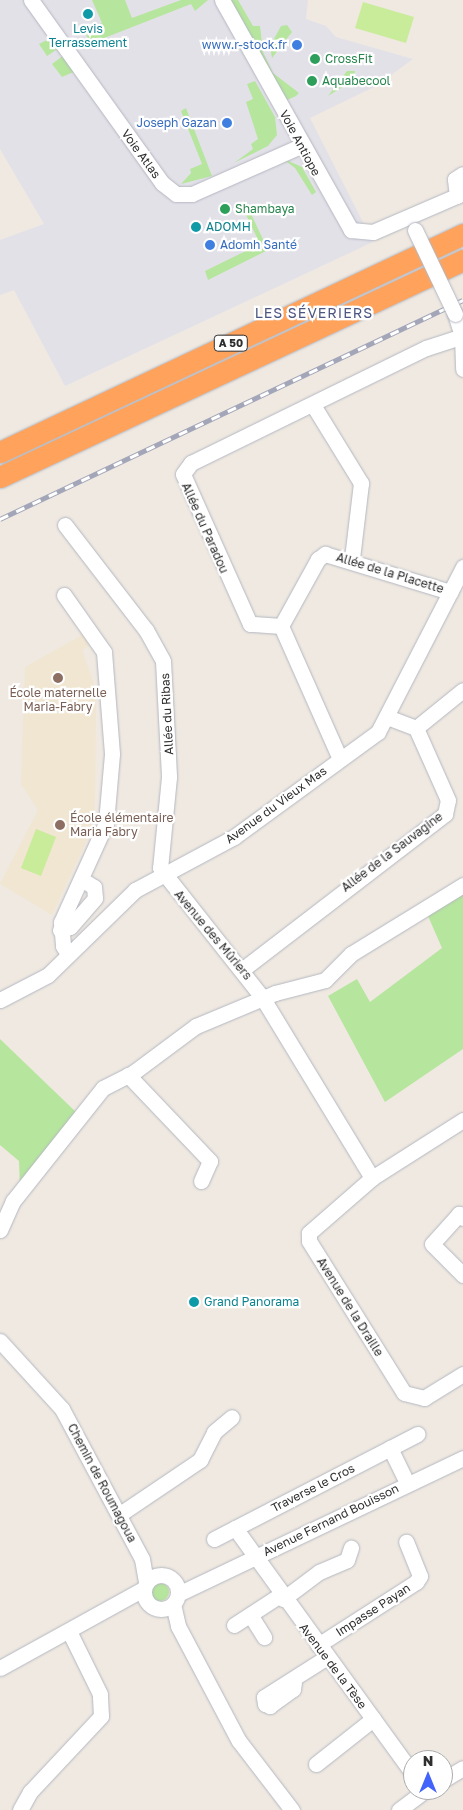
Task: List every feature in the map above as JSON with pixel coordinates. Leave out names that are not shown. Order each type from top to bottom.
[{"type":"highway","name":"A 50","points":[[0,452],[463,234]]},
{"type":"highway","name":"A 50","points":[[0,476],[463,260]]},
{"type":"street","name":"Voie Atlas","points":[[31,0],[162,183],[176,194],[192,194],[301,146]]},
{"type":"street","name":"Voie Antiope","points":[[222,0],[293,128],[301,146],[351,230],[373,232],[412,223]]},
{"type":"street","points":[[463,174],[454,179],[460,194],[412,223],[455,314],[462,336],[463,369]]},
{"type":"street","name":"Allée du Paradou","points":[[281,626],[250,624],[183,474],[191,463],[313,405],[426,348],[462,336]]},
{"type":"street","points":[[313,405],[361,483],[352,559]]},
{"type":"street","name":"Allée du Ribas","points":[[65,525],[146,630],[163,661],[169,777],[159,862],[163,873]]},
{"type":"street","name":"Allée de la Placette","points":[[281,626],[321,556],[352,559],[450,592]]},
{"type":"street","name":"Avenue du Vieux Mas","points":[[0,1000],[36,984],[119,903],[163,873],[234,837],[378,732],[463,567]]},
{"type":"street","points":[[64,596],[104,652],[110,695],[110,796],[106,823],[60,930],[68,954]]},
{"type":"street","points":[[281,626],[340,758]]},
{"type":"street","points":[[387,717],[416,728],[463,690]]},
{"type":"street","name":"Allée de la Sauvagine","points":[[243,969],[445,814],[448,800],[416,728]]},
{"type":"street","name":"Avenue des Mûriers","points":[[163,873],[243,969],[262,998]]},
{"type":"street","points":[[60,930],[70,927],[95,898],[94,887],[81,879]]},
{"type":"street","points":[[0,1230],[13,1200],[86,1104],[190,1029],[262,998],[325,980],[351,954],[463,885]]},
{"type":"street","points":[[262,998],[372,1178]]},
{"type":"street","points":[[128,1075],[210,1161],[201,1181]]},
{"type":"street","name":"Avenue de la Draille","points":[[463,1120],[372,1178],[309,1233],[309,1241],[404,1393],[424,1398],[463,1374]]},
{"type":"street","points":[[463,1218],[459,1214],[432,1244],[463,1274]]},
{"type":"street","name":"Chemin de Roumagoua","points":[[0,1341],[62,1409],[120,1514],[142,1559],[166,1595]]},
{"type":"street","points":[[120,1514],[200,1460],[214,1432],[232,1417]]},
{"type":"street","name":"Traverse le Cros","points":[[214,1539],[417,1434]]},
{"type":"street","points":[[390,1448],[407,1483]]},
{"type":"street","name":"Avenue Fernand Bouisson","points":[[124,1603],[166,1595],[199,1583],[463,1458]]},
{"type":"street","points":[[235,1528],[254,1558]]},
{"type":"street","name":"Impasse Payan","points":[[322,1651],[416,1582],[420,1576],[406,1542]]},
{"type":"street","points":[[234,1626],[319,1572],[347,1560],[351,1548]]},
{"type":"street","name":"Avenue de la Tèse","points":[[254,1558],[403,1760]]},
{"type":"street","name":"Chemin de Roumagoua","points":[[142,1559],[145,1585],[166,1595]]},
{"type":"street","points":[[0,1668],[124,1603],[145,1585],[166,1595],[178,1626],[239,1742],[292,1810]]},
{"type":"street","points":[[251,1616],[264,1637]]},
{"type":"street","points":[[20,1810],[30,1792],[101,1716],[100,1694],[69,1631]]},
{"type":"street","points":[[294,1682],[322,1651]]},
{"type":"street","points":[[316,1764],[373,1720]]},
{"type":"street","points":[[399,1810],[412,1800]]},
{"type":"shaded area","points":[[0,0],[308,0],[306,19],[326,26],[336,37],[413,59],[376,86],[310,118],[373,242],[65,386],[14,290],[0,295],[0,240],[44,224],[0,149]]},
{"type":"shaded area","name":"École élémentaire Maria Fabry","points":[[84,634],[90,645],[82,650],[96,690],[95,811],[87,840],[52,915],[0,884],[38,810],[21,784],[25,667]]},
{"type":"green space","points":[[92,0],[125,0],[132,18],[181,0],[208,0],[195,11],[191,4],[89,44],[85,30],[102,23]]},
{"type":"green space","points":[[226,0],[238,0],[253,26],[260,26],[263,52],[273,73],[299,93],[296,96],[285,101]]},
{"type":"green space","points":[[363,2],[414,17],[406,43],[355,28]]},
{"type":"green space","points":[[287,25],[292,32],[272,58],[270,46],[281,26]]},
{"type":"green space","points":[[47,40],[59,48],[47,56],[39,44]]},
{"type":"green space","points":[[64,55],[76,71],[62,77],[52,64]]},
{"type":"green space","points":[[347,71],[355,71],[354,80],[328,96]]},
{"type":"green space","points":[[255,81],[275,117],[277,135],[268,146],[234,163],[253,149],[251,144],[258,139],[246,102],[253,99],[247,84]]},
{"type":"green space","points":[[186,108],[212,176],[181,184],[191,173],[190,169],[202,164],[181,111]]},
{"type":"green space","points":[[284,159],[302,167],[316,192],[312,195],[295,168],[287,162],[275,165]]},
{"type":"green space","points":[[245,201],[268,250],[208,280],[205,271],[260,244],[241,204]]},
{"type":"green space","points":[[36,829],[56,837],[41,876],[21,868]]},
{"type":"green space","points":[[463,890],[463,1049],[385,1102],[328,996],[357,979],[370,1002],[442,948],[428,916]]},
{"type":"green space","points":[[0,1039],[77,1113],[20,1188],[19,1161],[0,1145]]},
{"type":"green space","points":[[160,1583],[166,1586],[169,1592],[166,1598],[160,1601],[154,1598],[151,1592],[154,1586]]},
{"type":"railway","points":[[0,519],[463,300]]},
{"type":"place","name":"Levis Terrassement","points":[[88,14]]},
{"type":"place","name":"www.r-stock.fr","points":[[297,45]]},
{"type":"place","name":"CrossFit","points":[[315,59]]},
{"type":"place","name":"Aquabecool","points":[[312,81]]},
{"type":"place","name":"Joseph Gazan","points":[[227,123]]},
{"type":"place","name":"Shambaya","points":[[225,209]]},
{"type":"place","name":"ADOMH","points":[[196,227]]},
{"type":"place","name":"Adomh Santé","points":[[210,245]]},
{"type":"place","name":"École maternelle Maria-Fabry","points":[[58,678]]},
{"type":"place","name":"École élémentaire Maria Fabry","points":[[60,825]]},
{"type":"place","name":"Grand Panorama","points":[[194,1302]]},
{"type":"district","name":"LES SÉVERIERS","points":[[314,313]]}]
